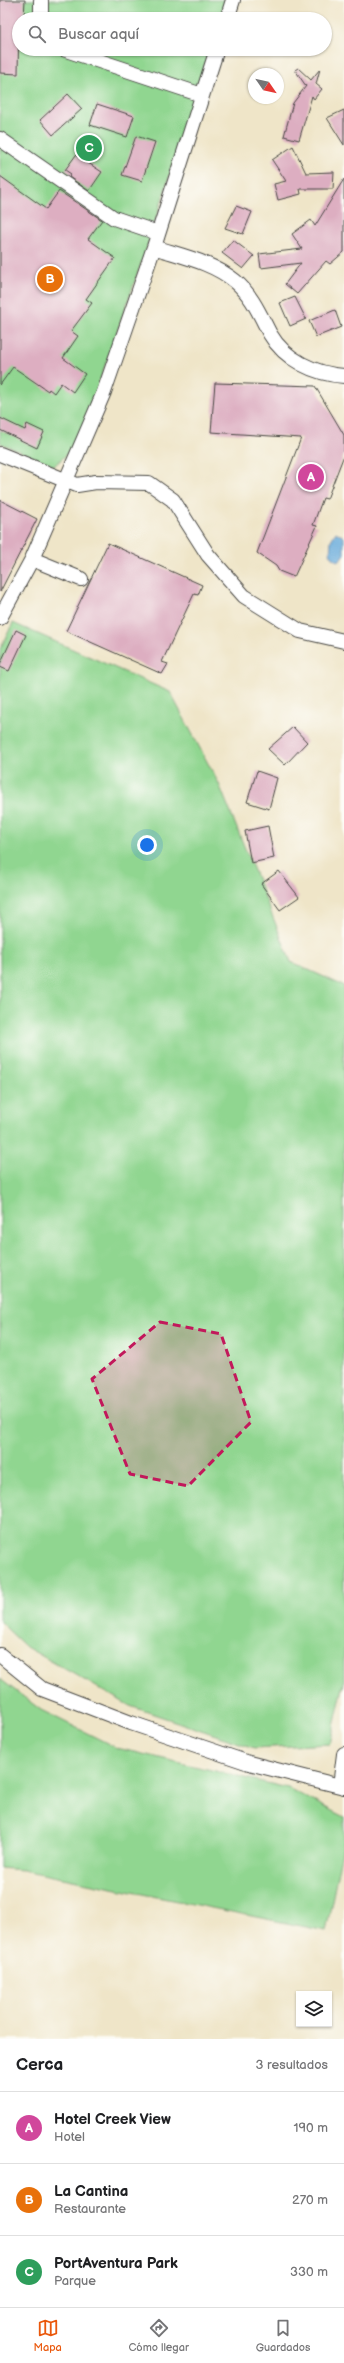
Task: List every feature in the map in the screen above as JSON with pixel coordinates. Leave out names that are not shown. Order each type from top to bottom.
[{"type":"lane","points":[[40,0],[40,12]]},
{"type":"lane","points":[[229,12],[233,0]]},
{"type":"lane","points":[[84,56],[202,95]]},
{"type":"lane","points":[[0,618],[32,559],[104,392],[154,247],[215,56]]},
{"type":"lane","points":[[0,140],[114,218],[158,233]]},
{"type":"lane","points":[[154,247],[203,263],[227,275],[252,300],[274,339],[284,352],[313,371],[344,376]]},
{"type":"lane","points":[[0,454],[66,482],[77,485],[96,482],[149,483],[173,500],[208,556],[244,596],[300,631],[344,641]]},
{"type":"lane","points":[[32,559],[81,579]]},
{"type":"lane","points":[[0,1655],[42,1689],[130,1723],[249,1763],[342,1786],[344,1754]]},
{"type":"highlighted area","points":[[160,1322],[221,1334],[251,1422],[188,1486],[130,1474],[92,1379]]},
{"type":"green space","points":[[0,0],[226,0],[222,12],[12,12],[12,56],[208,56],[147,247],[77,445],[54,466],[0,443]]},
{"type":"green space","points":[[13,623],[170,692],[219,784],[291,962],[344,986],[344,1683],[330,1744],[254,1748],[130,1706],[26,1647],[0,1622],[0,649]]},
{"type":"green space","points":[[0,1679],[41,1710],[117,1748],[288,1788],[344,1817],[344,1841],[326,1931],[23,1870],[0,1868]]},
{"type":"water","points":[[336,532],[344,537],[344,554],[339,561],[335,560],[330,554],[331,540]]},
{"type":"building","points":[[0,0],[25,0],[24,12],[12,12],[12,56],[18,56],[18,74],[0,73]]},
{"type":"building","points":[[298,68],[311,80],[320,69],[316,84],[322,89],[314,99],[312,96],[299,140],[284,136],[293,103],[306,86],[295,70]]},
{"type":"building","points":[[68,94],[82,109],[53,135],[40,120]]},
{"type":"building","points":[[97,104],[134,116],[127,137],[90,125]]},
{"type":"building","points":[[344,110],[344,145],[327,118]]},
{"type":"building","points":[[136,136],[155,142],[142,181],[122,175]]},
{"type":"building","points":[[293,146],[306,173],[334,172],[333,189],[300,189],[301,194],[278,200],[274,184],[286,181],[272,160]]},
{"type":"building","points":[[76,155],[102,172],[89,191],[69,177],[71,174],[65,170]]},
{"type":"building","points":[[0,176],[46,209],[59,191],[102,220],[88,239],[115,258],[86,299],[92,303],[71,331],[78,336],[63,358],[85,374],[73,392],[61,383],[54,393],[49,389],[48,391],[13,367],[0,385]]},
{"type":"building","points":[[344,179],[344,252],[330,264],[326,261],[297,294],[285,284],[301,263],[261,268],[259,254],[302,249],[292,234],[311,220],[315,226]]},
{"type":"building","points":[[236,206],[252,212],[243,234],[225,228]]},
{"type":"building","points":[[233,240],[254,256],[243,269],[222,253]]},
{"type":"building","points":[[295,297],[306,319],[290,326],[280,303]]},
{"type":"building","points":[[335,310],[341,327],[316,337],[309,321]]},
{"type":"building","points":[[215,383],[315,386],[344,435],[344,455],[327,499],[323,498],[313,525],[317,526],[294,577],[279,571],[276,566],[257,553],[301,438],[211,432]]},
{"type":"building","points":[[0,418],[25,430],[27,424],[44,432],[37,448],[0,430]]},
{"type":"building","points":[[0,500],[37,519],[0,592]]},
{"type":"building","points":[[108,543],[202,585],[198,595],[194,594],[162,662],[168,664],[162,674],[66,631]]},
{"type":"building","points":[[16,630],[26,635],[9,671],[0,667],[0,664]]},
{"type":"building","points":[[293,727],[307,742],[285,765],[268,749]]},
{"type":"building","points":[[257,771],[277,778],[269,809],[247,802]]},
{"type":"building","points":[[268,826],[274,858],[251,863],[245,831]]},
{"type":"building","points":[[279,871],[299,897],[280,910],[261,884]]},
{"type":"place","name":"PortAventura Park","points":[[89,148]]},
{"type":"place","name":"La Cantina","points":[[50,279]]},
{"type":"place","name":"Hotel Creek View","points":[[311,477]]}]
